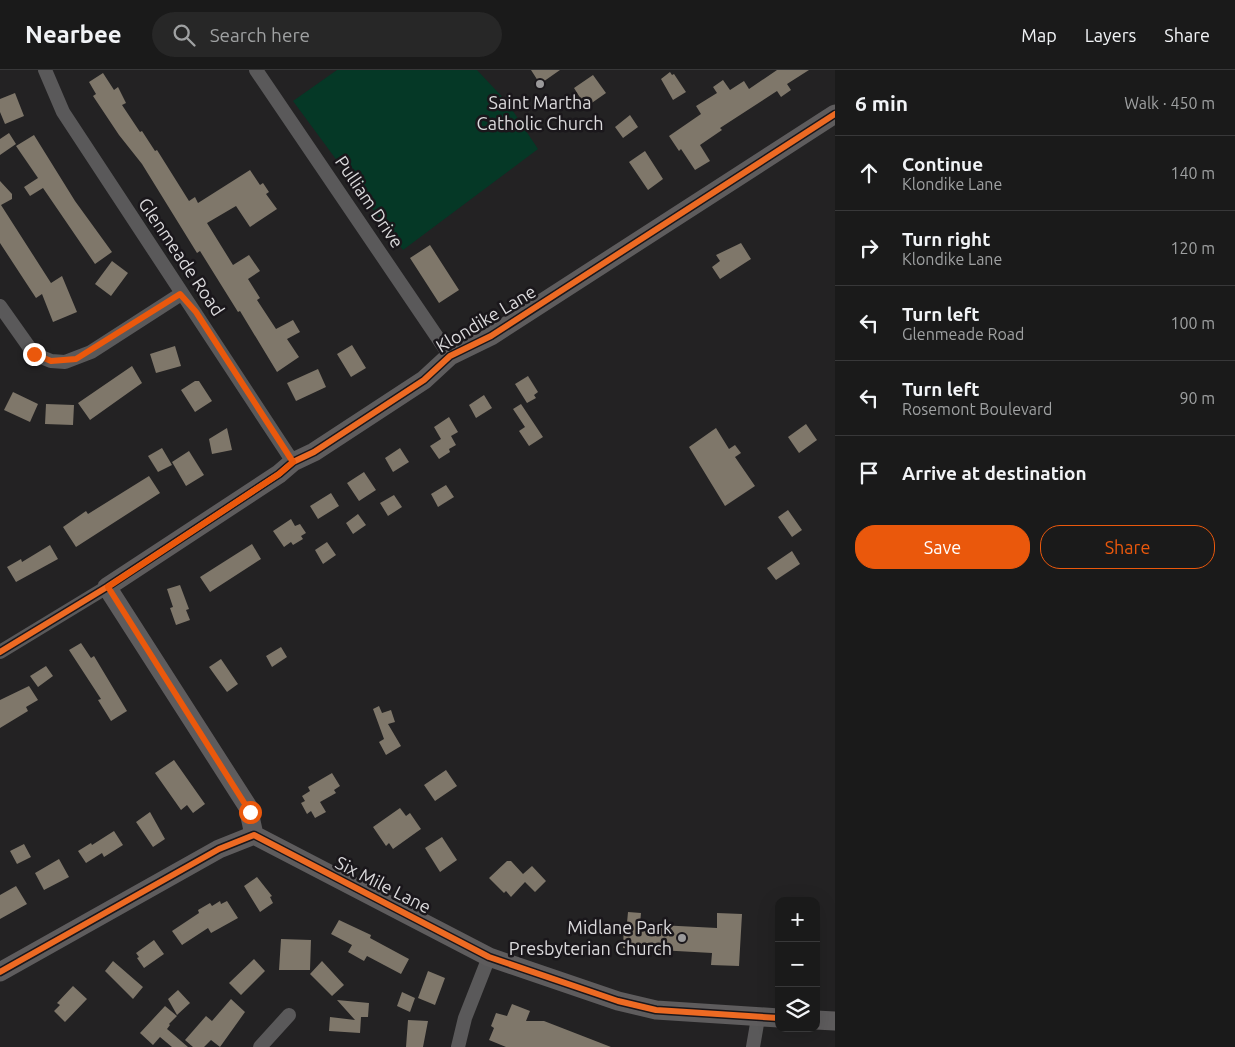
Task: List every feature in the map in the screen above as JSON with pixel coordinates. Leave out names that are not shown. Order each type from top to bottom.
[{"type":"street","name":"Glenmeade Road","points":[[45,70],[63,112],[173,279],[180,294],[196,312],[293,462]]},
{"type":"street","name":"Pulliam Drive","points":[[256,70],[450,356]]},
{"type":"street","name":"Klondike Lane","points":[[108,587],[279,474],[293,462],[314,452],[424,380],[450,356],[491,336],[835,114]]},
{"type":"street","points":[[0,306],[34,354],[51,361],[65,362],[90,352],[180,294]]},
{"type":"street","points":[[0,652],[108,587],[248,806],[254,835],[219,849],[0,972]]},
{"type":"street","name":"Six Mile Lane","points":[[254,835],[488,957],[618,1001],[656,1010],[775,1018]]},
{"type":"street","points":[[458,1047],[465,1018],[488,957]]},
{"type":"street","points":[[260,1047],[289,1016]]},
{"type":"street","points":[[754,1047],[758,1018]]},
{"type":"street","points":[[820,1020],[835,1021]]},
{"type":"green space","points":[[337,70],[477,70],[507,102],[538,149],[403,250],[293,101]]},
{"type":"building","points":[[531,70],[560,70],[540,84]]},
{"type":"building","points":[[777,70],[809,70],[787,84],[791,90],[781,97],[777,91],[720,128],[722,130],[700,145],[710,161],[695,170],[681,149],[679,151],[669,136],[701,114],[696,106],[717,93],[713,87],[723,80],[730,90],[744,81],[749,89]]},
{"type":"building","points":[[670,72],[672,75],[674,74],[686,92],[673,100],[661,79]]},
{"type":"building","points":[[103,73],[114,90],[118,87],[126,103],[122,105],[140,132],[142,131],[155,151],[157,150],[189,201],[195,197],[198,203],[250,170],[260,185],[263,183],[269,192],[266,194],[277,209],[250,227],[236,206],[207,223],[233,265],[249,255],[260,271],[248,279],[260,298],[257,300],[276,329],[293,320],[300,332],[287,339],[299,357],[277,372],[240,311],[238,312],[200,251],[197,253],[142,164],[119,135],[93,96],[96,94],[89,82]]},
{"type":"building","points":[[593,75],[606,93],[586,107],[574,88]]},
{"type":"building","points":[[15,93],[24,116],[5,124],[0,112],[0,99]]},
{"type":"building","points":[[630,115],[638,127],[623,138],[615,127]]},
{"type":"building","points":[[9,133],[16,144],[0,155],[0,139]]},
{"type":"building","points":[[34,135],[75,201],[112,252],[95,264],[43,188],[30,196],[24,187],[38,178],[16,146]]},
{"type":"building","points":[[645,151],[663,179],[648,190],[629,162]]},
{"type":"building","points":[[0,181],[12,194],[12,199],[1,205],[51,283],[62,276],[77,312],[53,322],[42,294],[36,298],[0,243]]},
{"type":"building","points":[[741,243],[751,259],[720,279],[712,267],[720,261],[716,255]]},
{"type":"building","points":[[430,245],[459,290],[439,303],[410,258]]},
{"type":"building","points":[[112,261],[128,273],[111,296],[95,284]]},
{"type":"building","points":[[352,345],[366,368],[351,377],[337,354]]},
{"type":"building","points":[[175,346],[181,366],[156,373],[150,354]]},
{"type":"building","points":[[132,366],[142,383],[90,420],[78,403]]},
{"type":"building","points":[[318,369],[326,387],[296,401],[287,383]]},
{"type":"building","points":[[528,376],[538,392],[534,395],[536,398],[527,403],[515,384]]},
{"type":"building","points":[[195,381],[199,381],[212,401],[195,412],[181,390]]},
{"type":"building","points":[[13,392],[38,404],[30,422],[4,410]]},
{"type":"building","points":[[484,395],[492,408],[476,418],[469,405]]},
{"type":"building","points":[[46,404],[74,405],[73,425],[45,424]]},
{"type":"building","points":[[521,404],[543,437],[529,446],[519,431],[525,427],[513,409]]},
{"type":"building","points":[[449,417],[458,432],[451,436],[456,445],[449,449],[450,452],[439,459],[430,446],[441,439],[434,427]]},
{"type":"building","points":[[806,424],[817,440],[799,453],[788,437]]},
{"type":"building","points":[[227,428],[232,450],[212,454],[209,439]]},
{"type":"building","points":[[716,428],[729,449],[735,445],[741,453],[735,457],[755,486],[725,506],[689,447]]},
{"type":"building","points":[[162,448],[172,465],[158,472],[148,456]]},
{"type":"building","points":[[400,448],[409,462],[393,472],[385,458]]},
{"type":"building","points":[[189,451],[204,475],[186,486],[172,462]]},
{"type":"building","points":[[364,472],[376,490],[359,501],[347,483]]},
{"type":"building","points":[[149,476],[160,493],[76,547],[63,527],[86,511],[88,514]]},
{"type":"building","points":[[446,485],[454,497],[438,507],[431,494]]},
{"type":"building","points":[[331,493],[339,506],[318,519],[310,506]]},
{"type":"building","points":[[394,495],[402,507],[388,516],[380,503]]},
{"type":"building","points":[[788,510],[802,530],[792,537],[778,517]]},
{"type":"building","points":[[358,514],[366,525],[353,534],[346,523]]},
{"type":"building","points":[[291,519],[295,526],[300,524],[306,533],[301,536],[303,539],[293,545],[291,542],[284,547],[273,531]]},
{"type":"building","points":[[327,542],[336,555],[323,564],[315,550]]},
{"type":"building","points":[[252,544],[261,559],[210,592],[200,577]]},
{"type":"building","points":[[50,545],[58,559],[16,582],[7,567],[21,559],[22,562]]},
{"type":"building","points":[[792,551],[800,564],[776,580],[767,568]]},
{"type":"building","points":[[180,585],[189,609],[186,610],[190,620],[176,625],[170,608],[173,607],[167,589]]},
{"type":"building","points":[[81,643],[91,658],[94,656],[127,711],[111,721],[98,700],[101,699],[69,650]]},
{"type":"building","points":[[281,647],[287,657],[272,667],[266,656]]},
{"type":"building","points":[[221,659],[238,684],[227,692],[209,667]]},
{"type":"building","points":[[46,666],[53,676],[38,687],[30,676]]},
{"type":"building","points":[[29,686],[38,700],[26,707],[28,711],[0,728],[0,700]]},
{"type":"building","points":[[379,706],[382,713],[391,710],[395,722],[388,724],[401,746],[386,755],[379,742],[384,739],[373,709]]},
{"type":"building","points":[[174,760],[205,804],[193,813],[187,805],[181,810],[155,773]]},
{"type":"building","points":[[446,770],[457,786],[435,801],[424,785]]},
{"type":"building","points":[[332,773],[340,786],[334,790],[336,793],[320,802],[326,812],[315,818],[311,811],[307,814],[301,803],[305,801],[302,796],[310,791],[308,787]]},
{"type":"building","points":[[400,808],[406,816],[410,813],[421,829],[393,849],[389,843],[386,846],[373,827]]},
{"type":"building","points":[[150,812],[165,839],[153,847],[136,822]]},
{"type":"building","points":[[114,831],[123,845],[104,857],[102,853],[86,863],[78,851],[91,843],[92,845]]},
{"type":"building","points":[[442,837],[457,860],[440,872],[425,848]]},
{"type":"building","points":[[24,844],[31,857],[17,864],[10,851]]},
{"type":"building","points":[[59,859],[69,877],[44,890],[35,873]]},
{"type":"building","points":[[507,861],[511,861],[523,874],[532,866],[546,881],[535,892],[525,882],[511,897],[506,891],[504,893],[489,878]]},
{"type":"building","points":[[257,877],[272,896],[270,897],[273,903],[260,912],[244,886]]},
{"type":"building","points":[[16,886],[27,904],[0,919],[0,895]]},
{"type":"building","points":[[220,901],[221,904],[227,901],[238,918],[211,933],[208,928],[182,945],[172,931],[199,913],[198,910],[210,903],[212,906]]},
{"type":"building","name":"Midlane Park Presbyterian Church","points":[[628,912],[641,913],[640,924],[717,928],[717,913],[742,914],[739,966],[711,965],[712,953],[623,948],[624,923],[627,923]]},
{"type":"building","points":[[339,920],[371,935],[370,938],[409,959],[401,974],[367,956],[364,961],[348,952],[352,945],[331,934]]},
{"type":"building","points":[[281,939],[311,940],[310,970],[279,970]]},
{"type":"building","points":[[154,940],[164,954],[144,968],[136,953]]},
{"type":"building","points":[[254,959],[265,971],[241,995],[229,983]]},
{"type":"building","points":[[113,961],[143,987],[133,999],[105,971]]},
{"type":"building","points":[[322,961],[344,985],[332,996],[310,974]]},
{"type":"building","points":[[428,971],[445,978],[435,1005],[418,998]]},
{"type":"building","points":[[73,986],[87,999],[65,1022],[54,1011],[60,1005],[57,1003]]},
{"type":"building","points":[[178,990],[190,1003],[177,1015],[168,999]]},
{"type":"building","points":[[402,992],[415,998],[410,1012],[397,1006]]},
{"type":"building","points":[[231,999],[245,1012],[220,1047],[211,1040],[204,1047],[193,1047],[185,1040],[206,1016],[212,1021]]},
{"type":"building","points":[[337,1000],[369,1003],[368,1017],[361,1017],[360,1033],[329,1031],[330,1017],[355,1020]]},
{"type":"building","points":[[512,1004],[530,1011],[526,1021],[544,1021],[611,1047],[506,1047],[489,1040],[494,1028],[491,1026],[496,1013],[507,1016]]},
{"type":"building","points":[[165,1006],[177,1016],[167,1029],[188,1047],[172,1047],[160,1037],[153,1045],[140,1033]]},
{"type":"building","points":[[408,1020],[428,1021],[423,1047],[406,1047]]},
{"type":"cycle path","points":[[0,652],[107,587],[279,474],[293,462],[314,452],[424,380],[450,356],[491,336],[835,114]]},
{"type":"cycle path","points":[[0,972],[219,849],[254,835],[489,957],[618,1001],[656,1010],[775,1018]]},
{"type":"place","name":"Saint Martha Catholic Church","points":[[540,84]]},
{"type":"place","name":"Midlane Park Presbyterian Church","points":[[682,938]]},
{"type":"route","points":[[34,354],[51,361],[65,362],[76,359],[180,294],[196,312],[293,462],[279,474],[108,587],[113,598],[248,806],[250,812]]}]
